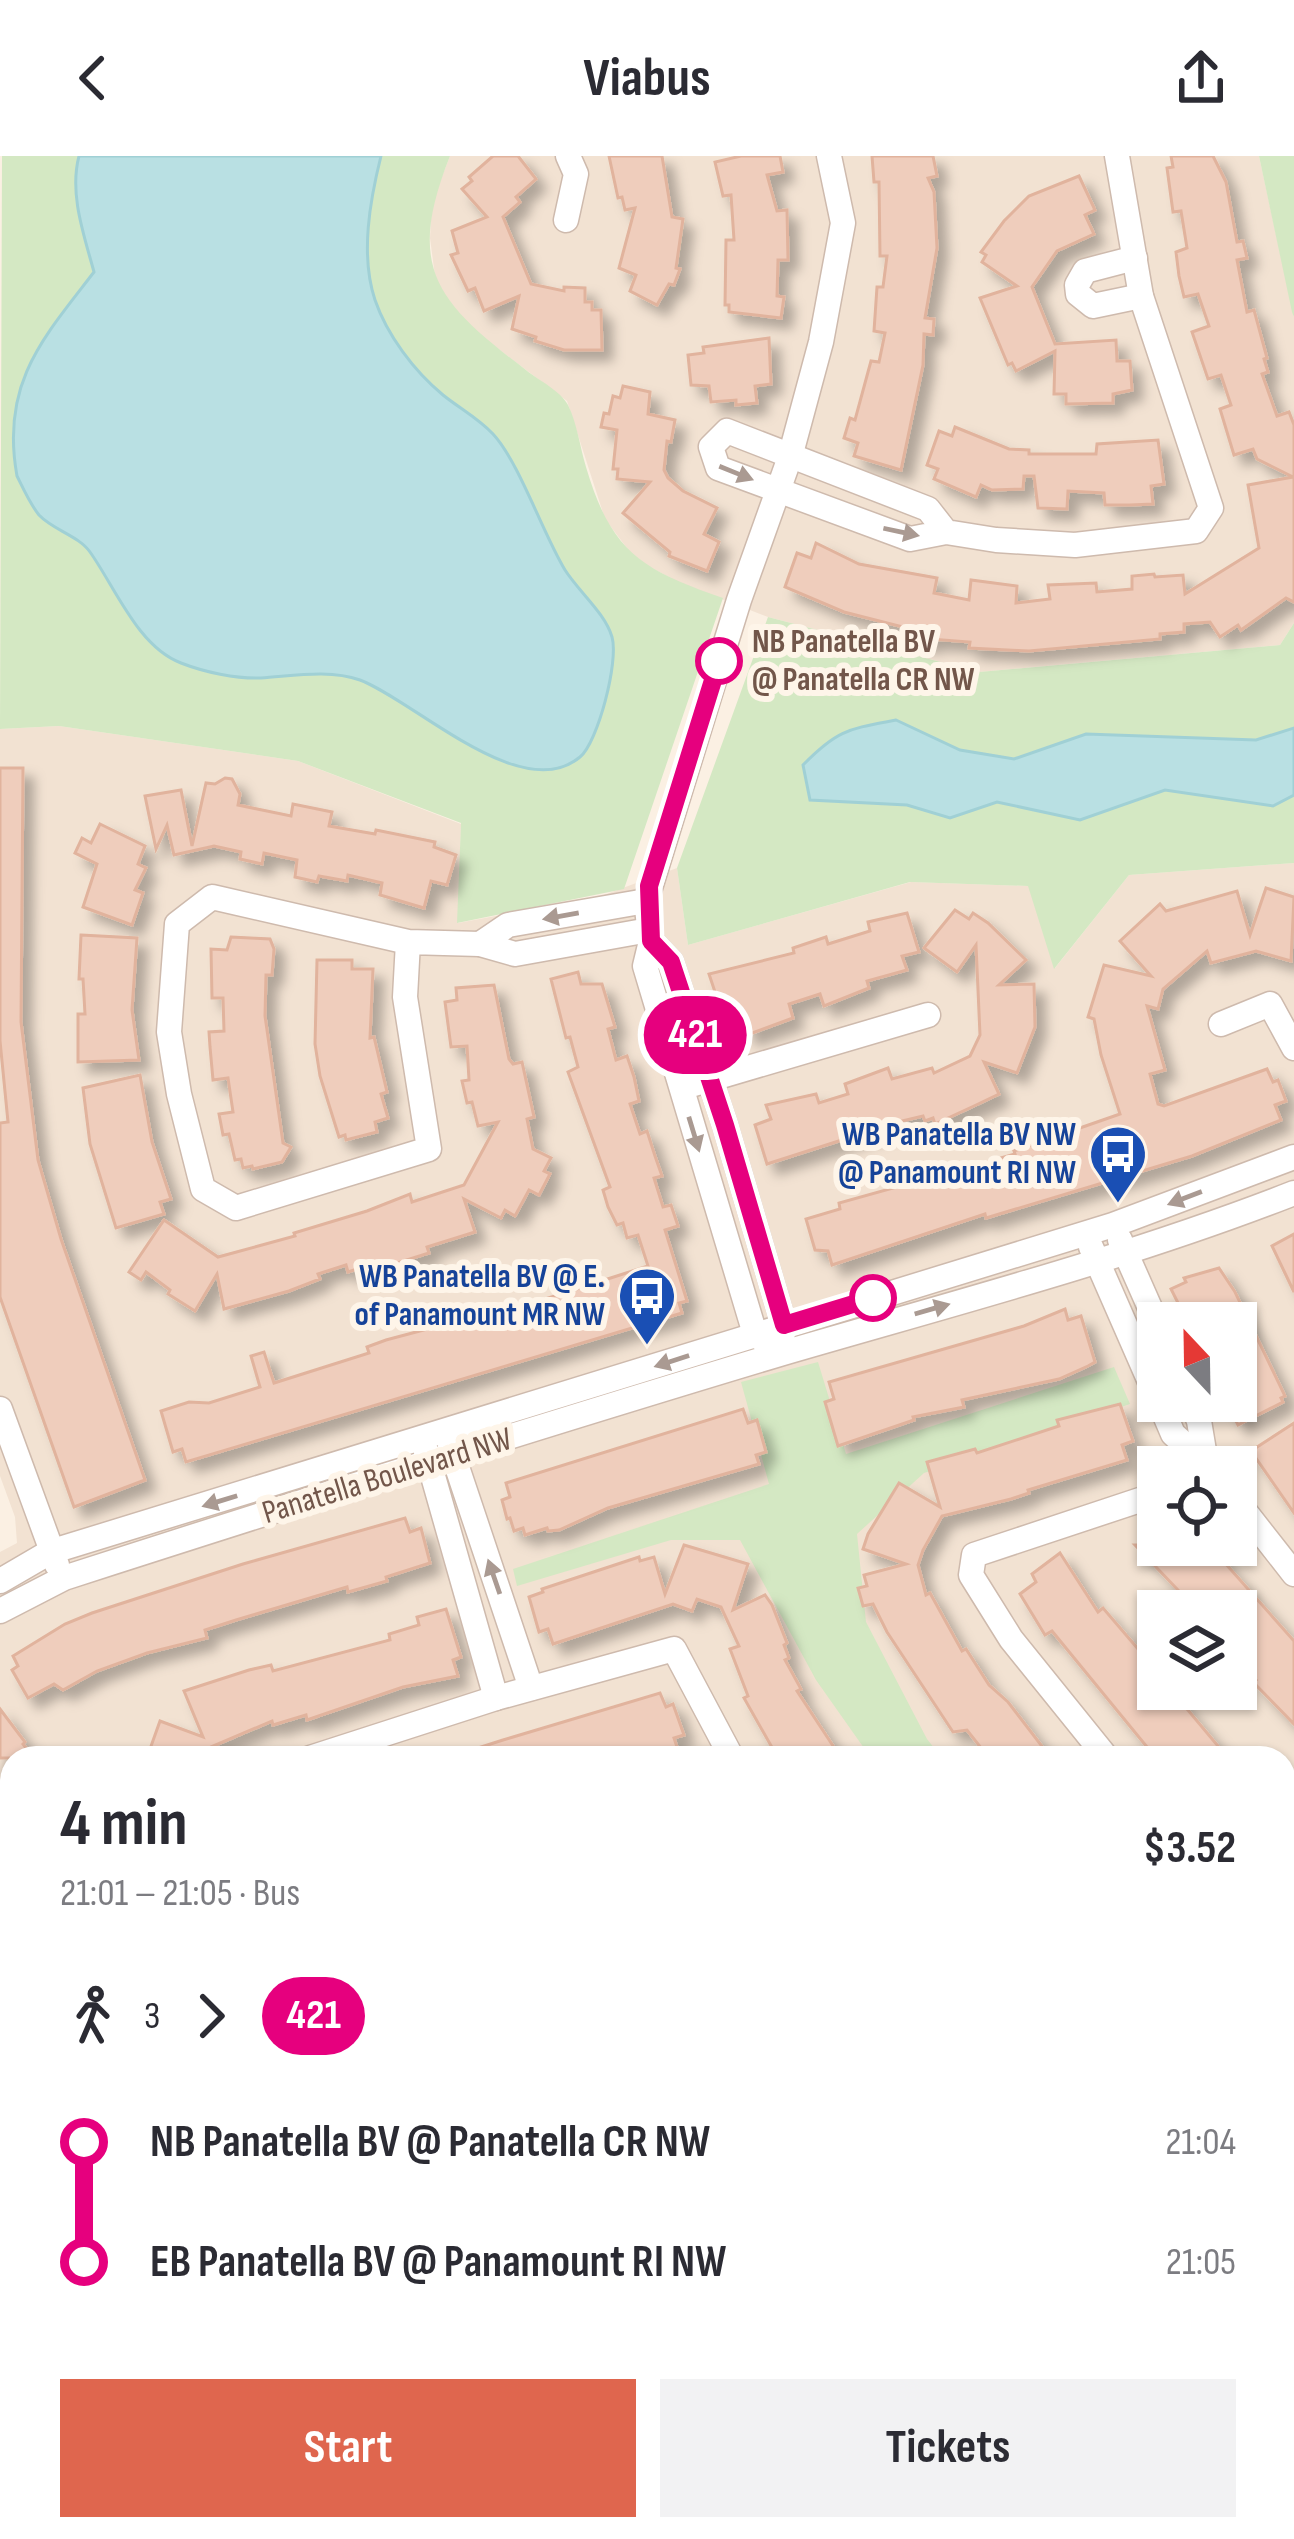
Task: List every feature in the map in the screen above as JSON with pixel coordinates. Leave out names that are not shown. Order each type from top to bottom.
[{"type":"street","points":[[566,220],[576,174],[568,156]]},
{"type":"street","points":[[780,1354],[755,1334],[680,1088],[645,966],[650,936],[646,901],[739,600],[790,457],[821,342],[843,223],[829,156]]},
{"type":"street","points":[[946,532],[928,509],[727,431],[712,447],[718,468],[910,539],[946,532],[1075,545],[1196,531],[1211,508],[1141,296],[1117,156]]},
{"type":"street","points":[[1135,258],[1085,271],[1078,294],[1093,306],[1141,296]]},
{"type":"street","points":[[408,942],[405,998],[429,1149],[236,1208],[203,1189],[169,1032],[177,924],[212,897],[408,942],[480,944],[515,954],[650,936]]},
{"type":"street","points":[[480,944],[508,925],[646,901]]},
{"type":"street","points":[[650,936],[671,962],[710,1079],[784,1325],[780,1354]]},
{"type":"street","points":[[1220,1024],[1270,1004],[1294,1048]]},
{"type":"street","points":[[680,1088],[928,1015]]},
{"type":"street","name":"Panatella Boulevard NW","points":[[0,1611],[64,1578],[755,1334],[1113,1225],[1294,1156]]},
{"type":"street","name":"Panatella Boulevard NW","points":[[0,1581],[50,1552],[780,1354],[1096,1261],[1294,1193]]},
{"type":"street","points":[[1113,1225],[1148,1302]]},
{"type":"street","points":[[1086,1233],[1137,1353]]},
{"type":"street","points":[[0,1409],[50,1552],[64,1578]]},
{"type":"street","points":[[1168,1422],[1185,1446]]},
{"type":"street","points":[[438,1448],[531,1688]]},
{"type":"street","points":[[438,1448],[496,1698]]},
{"type":"street","points":[[1097,1746],[1011,1639],[971,1575],[974,1555],[1137,1502]]},
{"type":"street","points":[[1257,1527],[1294,1574]]},
{"type":"street","points":[[347,1746],[496,1698],[674,1649],[726,1746]]},
{"type":"shaded area","points":[[450,156],[1259,156],[1294,317],[1294,623],[1280,645],[979,672],[768,617],[680,583],[635,559],[605,519],[567,401],[468,326],[436,284],[430,238],[432,202]]},
{"type":"shaded area","points":[[59,726],[298,761],[461,824],[458,923],[601,896],[677,868],[688,945],[911,882],[1029,886],[1055,968],[1129,875],[1294,863],[1294,1746],[0,1746],[0,1552],[17,1543],[15,1517],[0,1476],[0,729]]},
{"type":"green space","points":[[2,156],[450,156],[430,228],[438,280],[451,302],[495,346],[565,400],[596,496],[619,538],[651,567],[723,598],[624,889],[457,923],[461,823],[298,761],[59,726],[0,729]]},
{"type":"green space","points":[[1259,156],[1294,156],[1294,317],[1292,312]]},
{"type":"green space","points":[[768,617],[979,672],[1280,645],[1294,623],[1294,863],[1129,875],[1054,969],[1028,886],[910,882],[688,945],[677,868]]},
{"type":"green space","points":[[818,1362],[846,1454],[1114,1367],[1130,1404],[924,1473],[857,1534],[866,1622],[933,1746],[863,1746],[816,1680],[740,1540],[671,1540],[517,1586],[513,1569],[769,1484],[741,1382]]},
{"type":"water","points":[[79,156],[381,156],[367,246],[370,283],[380,313],[422,375],[503,446],[565,570],[612,637],[605,700],[594,735],[580,757],[556,769],[529,769],[499,760],[383,691],[348,677],[241,677],[181,663],[140,630],[85,546],[39,515],[17,476],[15,414],[30,364],[94,272],[77,200]]},
{"type":"water","points":[[896,720],[960,750],[1014,759],[1086,734],[1256,740],[1294,728],[1294,795],[1273,806],[1165,790],[1080,820],[997,802],[950,818],[907,805],[810,800],[803,765],[815,753],[845,732]]},
{"type":"building","points":[[493,156],[518,156],[536,179],[503,217],[531,284],[564,291],[564,287],[585,288],[585,302],[592,302],[592,310],[601,310],[602,350],[564,350],[535,341],[536,337],[512,329],[519,296],[484,311],[475,288],[468,291],[451,255],[458,253],[452,231],[487,217],[462,189]]},
{"type":"building","points":[[609,156],[662,156],[672,217],[683,219],[676,268],[680,269],[657,305],[630,291],[636,275],[619,268],[635,208],[625,210],[622,197],[618,198]]},
{"type":"building","points":[[780,156],[783,172],[767,175],[777,211],[787,210],[788,260],[778,260],[777,296],[784,297],[781,318],[729,312],[725,305],[726,240],[734,240],[731,195],[723,196],[715,162]]},
{"type":"building","points":[[872,156],[933,156],[937,176],[928,178],[934,192],[937,248],[925,318],[934,319],[933,335],[924,334],[923,365],[901,470],[854,456],[858,443],[844,438],[850,418],[855,420],[871,361],[879,362],[885,333],[874,331],[877,287],[883,287],[887,256],[880,256],[879,182],[874,182]]},
{"type":"building","points":[[1171,156],[1213,156],[1226,182],[1237,242],[1243,241],[1247,258],[1237,260],[1247,312],[1254,310],[1267,358],[1268,372],[1262,374],[1277,416],[1289,412],[1294,425],[1294,602],[1286,598],[1241,630],[1238,625],[1220,637],[1210,622],[1184,624],[1184,632],[1160,634],[1160,639],[1029,651],[913,639],[915,630],[844,612],[785,587],[797,553],[811,558],[816,543],[859,564],[937,578],[934,593],[969,600],[971,580],[1017,586],[1016,603],[1050,599],[1048,585],[1096,583],[1097,592],[1132,589],[1132,576],[1154,574],[1183,575],[1185,594],[1259,548],[1248,485],[1293,477],[1257,459],[1253,449],[1234,455],[1220,409],[1231,405],[1221,375],[1208,379],[1192,332],[1209,326],[1198,294],[1184,297],[1179,276],[1176,252],[1187,248],[1181,211],[1173,212],[1167,168],[1173,167]]},
{"type":"building","points":[[1079,176],[1095,210],[1085,215],[1094,234],[1057,251],[1032,287],[1055,344],[1116,340],[1117,361],[1130,361],[1132,390],[1113,394],[1113,403],[1066,404],[1066,394],[1054,394],[1055,351],[1016,371],[1012,363],[1008,365],[980,298],[1017,286],[982,262],[986,255],[981,252],[1004,221],[1029,196]]},
{"type":"building","points":[[769,338],[771,384],[755,386],[757,403],[711,402],[709,386],[691,385],[688,355],[704,353],[703,347]]},
{"type":"building","points":[[623,386],[650,392],[648,414],[675,420],[671,442],[667,441],[664,470],[668,478],[717,508],[704,534],[719,542],[707,571],[669,556],[670,552],[623,513],[650,482],[617,479],[618,469],[613,469],[617,430],[601,427],[613,396],[620,398]]},
{"type":"building","points":[[955,427],[1009,449],[1029,450],[1029,454],[1096,454],[1097,444],[1158,440],[1164,484],[1151,486],[1153,504],[1105,505],[1104,493],[1068,491],[1067,509],[1038,508],[1034,476],[1024,476],[1023,489],[992,490],[981,485],[976,497],[934,479],[938,469],[927,465],[939,431],[952,436]]},
{"type":"building","points":[[0,768],[23,768],[21,1022],[38,1160],[145,1480],[74,1507],[0,1297],[0,1123],[8,1122],[0,1041]]},
{"type":"building","points":[[232,779],[240,794],[238,805],[291,816],[293,804],[332,812],[329,826],[435,842],[434,847],[456,855],[447,885],[431,881],[424,908],[380,895],[382,883],[348,875],[347,881],[295,877],[297,860],[264,853],[262,864],[240,859],[241,852],[214,846],[174,855],[167,825],[156,849],[145,796],[181,790],[192,846],[206,783]]},
{"type":"building","points":[[100,824],[145,846],[138,864],[146,868],[135,890],[143,893],[132,925],[83,907],[97,864],[75,853],[82,838],[91,843]]},
{"type":"building","points":[[1266,888],[1294,897],[1291,961],[1256,951],[1211,963],[1207,951],[1163,989],[1158,1009],[1147,1006],[1165,1070],[1150,1074],[1158,1104],[1164,1106],[1267,1069],[1273,1082],[1278,1080],[1286,1101],[1275,1105],[1281,1120],[1192,1156],[986,1218],[985,1214],[832,1265],[828,1251],[815,1250],[806,1219],[840,1209],[839,1203],[1015,1154],[1120,1114],[1094,1019],[1088,1017],[1104,965],[1151,976],[1120,941],[1160,904],[1166,911],[1237,891],[1250,935]]},
{"type":"building","points":[[955,910],[969,919],[973,913],[988,923],[1026,960],[999,985],[1034,984],[1035,1027],[1017,1073],[984,1062],[999,1094],[974,1106],[935,1124],[933,1118],[925,1121],[923,1116],[767,1164],[755,1125],[771,1119],[766,1105],[816,1094],[819,1103],[848,1094],[845,1084],[888,1068],[892,1079],[932,1068],[934,1073],[970,1056],[980,1035],[976,945],[957,972],[924,948]]},
{"type":"building","points":[[907,913],[919,952],[902,956],[907,970],[867,981],[869,988],[824,1006],[820,994],[789,1004],[793,1018],[747,1035],[739,1008],[722,1013],[709,974],[794,953],[793,948],[826,937],[828,944],[870,931],[868,922]]},
{"type":"building","points":[[81,935],[137,938],[132,1010],[139,1060],[78,1062],[78,1014],[85,1014],[83,979],[79,979]]},
{"type":"building","points":[[231,937],[270,939],[274,949],[272,975],[266,975],[265,1016],[283,1143],[291,1147],[282,1162],[253,1169],[235,1160],[229,1134],[223,1135],[219,1114],[233,1112],[228,1078],[213,1080],[209,1032],[224,1031],[223,998],[212,998],[211,949],[227,950]]},
{"type":"building","points":[[317,960],[352,960],[352,969],[373,969],[370,1038],[374,1037],[387,1092],[381,1094],[388,1118],[375,1122],[377,1132],[346,1140],[345,1135],[339,1137],[320,1076],[315,1044]]},
{"type":"building","points":[[578,972],[581,984],[602,984],[615,1027],[608,1029],[616,1060],[627,1056],[634,1077],[639,1101],[630,1104],[640,1134],[647,1131],[662,1176],[654,1178],[663,1207],[671,1205],[678,1226],[665,1230],[687,1301],[679,1303],[682,1313],[186,1462],[182,1449],[173,1452],[161,1411],[260,1387],[251,1356],[264,1352],[274,1383],[369,1353],[367,1347],[386,1340],[511,1310],[648,1266],[638,1235],[627,1238],[623,1223],[617,1225],[608,1207],[603,1190],[610,1187],[568,1072],[578,1067],[551,979]]},
{"type":"building","points":[[494,985],[509,1059],[513,1064],[522,1062],[534,1117],[527,1119],[533,1149],[551,1158],[544,1171],[550,1174],[539,1195],[529,1190],[515,1216],[505,1210],[501,1218],[464,1199],[475,1232],[375,1270],[373,1264],[348,1272],[346,1265],[289,1291],[224,1309],[217,1274],[195,1311],[146,1272],[141,1280],[129,1272],[164,1220],[218,1257],[295,1236],[410,1194],[412,1202],[464,1185],[498,1122],[478,1126],[472,1102],[467,1103],[462,1081],[469,1080],[467,1046],[451,1047],[445,1002],[457,1000],[456,988]]},
{"type":"building","points":[[140,1075],[152,1142],[171,1199],[160,1202],[164,1214],[116,1228],[90,1144],[83,1088]]},
{"type":"building","points":[[1294,1234],[1294,1292],[1272,1246]]},
{"type":"building","points":[[1219,1268],[1240,1302],[1178,1302],[1171,1289],[1186,1282],[1184,1278]]},
{"type":"building","points":[[1065,1309],[1068,1320],[1081,1316],[1095,1362],[1059,1379],[962,1400],[964,1407],[913,1417],[838,1446],[825,1402],[834,1399],[829,1382],[1024,1326]]},
{"type":"building","points":[[1257,1338],[1285,1396],[1283,1402],[1257,1415]]},
{"type":"building","points":[[1120,1404],[1133,1441],[1122,1445],[1127,1460],[1011,1499],[942,1516],[918,1565],[926,1595],[930,1593],[962,1651],[966,1649],[989,1685],[1042,1746],[980,1746],[967,1730],[953,1732],[873,1604],[863,1606],[858,1588],[867,1586],[864,1575],[906,1564],[863,1549],[899,1483],[940,1507],[927,1462],[975,1449],[977,1453],[1059,1426],[1057,1420]]},
{"type":"building","points":[[743,1409],[748,1423],[757,1420],[766,1452],[756,1455],[759,1464],[608,1508],[559,1530],[547,1528],[525,1535],[523,1528],[514,1531],[507,1519],[502,1500],[510,1497],[506,1483]]},
{"type":"building","points":[[1294,1423],[1294,1513],[1257,1460],[1257,1447]]},
{"type":"building","points":[[405,1518],[410,1532],[421,1528],[430,1563],[386,1577],[387,1581],[348,1592],[347,1587],[205,1630],[207,1638],[97,1671],[63,1690],[54,1684],[28,1698],[12,1670],[18,1666],[13,1656],[92,1613]]},
{"type":"building","points":[[684,1545],[748,1564],[733,1610],[765,1595],[787,1643],[789,1658],[785,1660],[801,1689],[797,1691],[833,1746],[771,1746],[744,1698],[748,1696],[730,1649],[739,1646],[721,1607],[697,1599],[692,1611],[673,1604],[553,1644],[548,1629],[539,1632],[529,1597],[639,1557],[640,1561],[654,1557],[665,1594]]},
{"type":"building","points":[[1060,1553],[1098,1612],[1103,1608],[1137,1648],[1137,1710],[1188,1710],[1218,1746],[1146,1746],[1052,1631],[1045,1635],[1020,1594],[1036,1582],[1032,1574]]},
{"type":"building","points":[[1155,1566],[1228,1566],[1249,1590],[1178,1590]]},
{"type":"building","points":[[1257,1599],[1294,1641],[1294,1724],[1257,1686]]},
{"type":"building","points":[[446,1609],[461,1657],[453,1660],[458,1676],[403,1687],[307,1720],[306,1715],[273,1725],[272,1721],[213,1746],[151,1746],[160,1721],[203,1737],[184,1691],[249,1670],[271,1665],[273,1671],[390,1640],[389,1634],[419,1625],[417,1617]]},
{"type":"building","points":[[660,1693],[666,1707],[673,1704],[684,1735],[674,1738],[677,1746],[484,1746]]},
{"type":"building","points":[[0,1709],[25,1742],[25,1746],[0,1746]]},
{"type":"bus line","name":"421","points":[[719,661],[649,886],[651,941],[671,962],[784,1325],[873,1298]]},
{"type":"place","name":"NB Panatella BV @ Panatella CR NW","points":[[719,661]]},
{"type":"place","name":"WB Panatella BV NW @ Panamount RI NW","points":[[1118,1205]]},
{"type":"place","name":"WB Panatella BV @ E. of Panamount MR NW","points":[[647,1347]]}]
